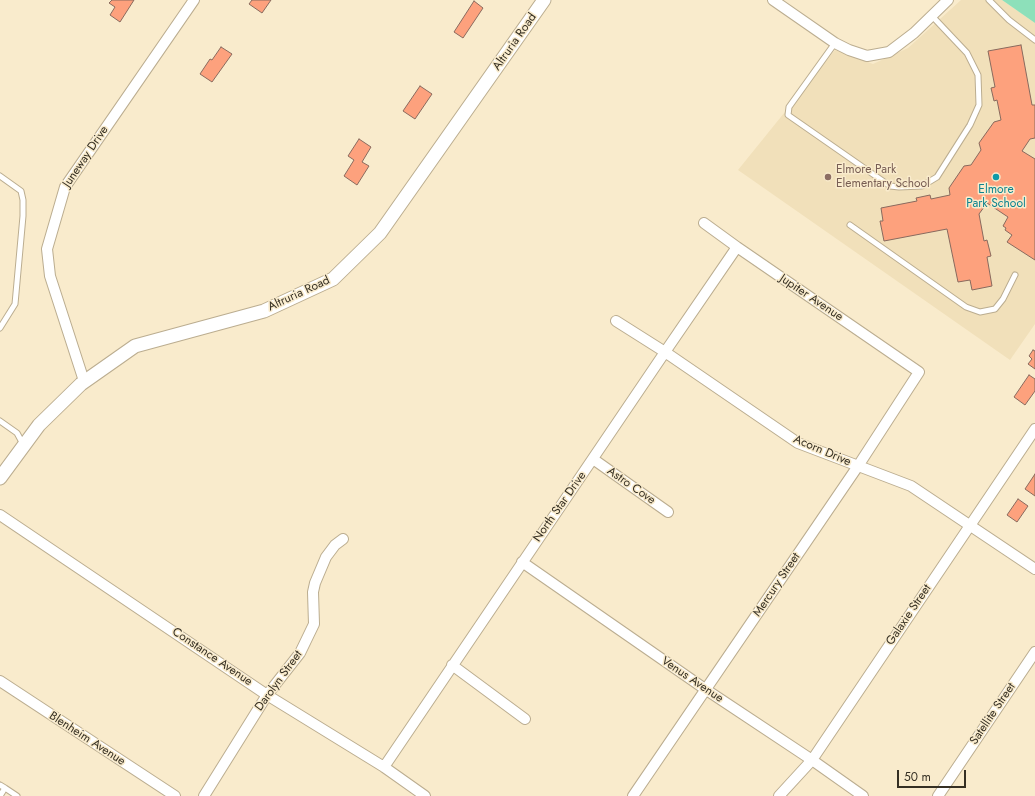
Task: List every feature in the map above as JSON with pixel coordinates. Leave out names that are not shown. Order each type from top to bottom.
[{"type":"street","name":"Juneway Drive","points":[[84,381],[50,276],[47,249],[65,187],[194,0]]},
{"type":"street","name":"Altruria Road","points":[[0,478],[39,425],[84,381],[135,346],[264,311],[333,279],[380,233],[544,0]]},
{"type":"street","points":[[777,1],[835,43],[849,50],[867,56],[889,52],[914,33],[948,0]]},
{"type":"street","name":"Jupiter Avenue","points":[[704,222],[737,247],[919,372]]},
{"type":"street","name":"North Star Drive","points":[[384,767],[737,247]]},
{"type":"street","name":"Acorn Drive","points":[[616,321],[665,352],[798,443],[912,486],[1035,569]]},
{"type":"street","name":"Mercury Street","points":[[633,796],[858,466],[919,372]]},
{"type":"street","name":"Galaxie Street","points":[[779,796],[812,760],[1035,429]]},
{"type":"street","name":"Astro Cove","points":[[593,459],[668,512]]},
{"type":"street","name":"Constance Avenue","points":[[0,515],[267,695],[384,767],[425,796]]},
{"type":"street","name":"Darolyn Street","points":[[204,796],[267,695],[300,653],[314,624],[313,592],[315,583],[326,557],[335,545],[343,539]]},
{"type":"street","name":"Venus Avenue","points":[[522,562],[863,796]]},
{"type":"street","name":"Satellite Street","points":[[938,796],[1035,652]]},
{"type":"street","points":[[452,665],[525,719]]},
{"type":"street","name":"Blenheim Avenue","points":[[0,681],[175,796]]},
{"type":"lane","points":[[989,0],[1009,20],[1035,40]]},
{"type":"lane","points":[[835,43],[789,107],[788,115],[890,186],[922,186],[938,177],[970,125],[979,105],[978,75],[967,53],[932,16]]},
{"type":"lane","points":[[0,176],[21,191],[23,200],[14,304],[0,328]]},
{"type":"lane","points":[[850,226],[966,307],[980,312],[995,309],[1003,298],[1015,275]]},
{"type":"lane","points":[[0,422],[17,433],[24,445]]},
{"type":"lane","points":[[0,785],[17,796]]},
{"type":"lane","points":[[0,796],[5,788]]},
{"type":"shaded area","points":[[961,0],[1002,0],[1035,23],[1035,324],[1010,360],[738,170],[835,50],[873,64],[908,48]]},
{"type":"green space","points":[[1002,0],[1035,0],[1035,23]]},
{"type":"building","points":[[112,0],[134,0],[120,22],[110,15],[115,7],[109,3]]},
{"type":"building","points":[[252,0],[271,0],[262,13],[249,4]]},
{"type":"building","points":[[474,1],[483,8],[463,38],[454,32]]},
{"type":"building","name":"Elmore Park School","points":[[1021,45],[1032,105],[1035,105],[1035,138],[1030,139],[1022,151],[1035,159],[1035,260],[1007,242],[1012,235],[1005,230],[1006,228],[1003,226],[1008,217],[987,203],[979,214],[984,241],[987,240],[991,256],[987,257],[992,286],[972,290],[970,280],[958,282],[947,229],[884,241],[880,221],[883,221],[881,208],[917,201],[916,198],[930,195],[931,199],[950,195],[949,188],[964,166],[971,165],[981,150],[979,143],[994,122],[1001,120],[997,100],[994,101],[991,88],[995,87],[988,51]]},
{"type":"building","points":[[221,47],[232,54],[212,82],[200,74],[210,59],[212,60]]},
{"type":"building","points":[[420,86],[432,94],[415,119],[403,111]]},
{"type":"building","points":[[359,139],[371,147],[362,162],[369,166],[357,185],[344,176],[354,160],[348,156]]},
{"type":"building","points":[[1033,350],[1035,351],[1035,369],[1028,364],[1032,359],[1029,356]]},
{"type":"building","points":[[1029,375],[1035,379],[1035,391],[1025,405],[1014,397]]},
{"type":"building","points":[[1035,474],[1035,496],[1025,489]]},
{"type":"building","points":[[1018,499],[1028,506],[1017,522],[1007,515]]},
{"type":"place","name":"Elmore Park Elementary School","points":[[828,177]]},
{"type":"place","name":"Elmore Park School","points":[[996,177]]}]
